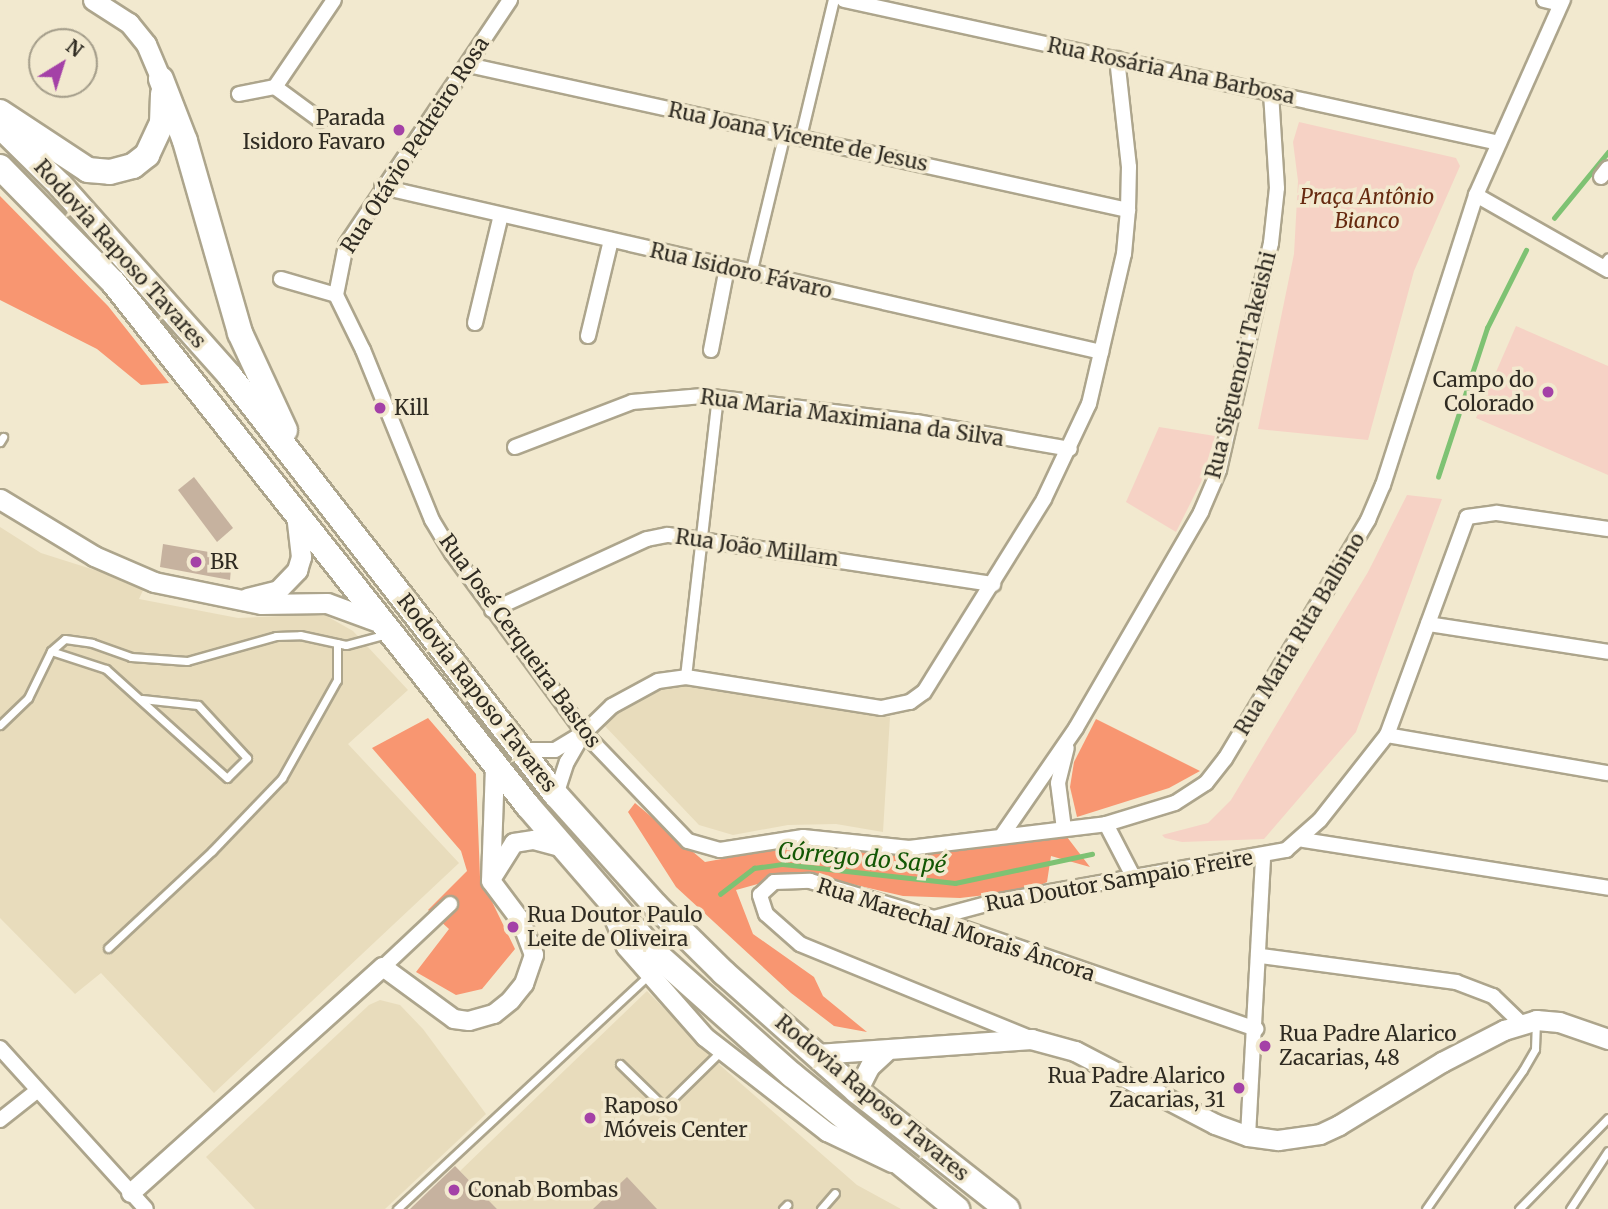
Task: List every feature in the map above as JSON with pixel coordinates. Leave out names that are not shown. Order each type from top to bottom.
[{"type":"highway","points":[[0,111],[89,170],[110,172],[133,166],[157,139],[162,122],[161,79]]},
{"type":"highway","points":[[161,79],[186,141],[240,333],[299,463]]},
{"type":"highway","name":"Rodovia Raposo Tavares","points":[[0,126],[173,310],[299,463],[556,795],[714,964],[857,1091],[1007,1209]]},
{"type":"highway","name":"Rodovia Raposo Tavares","points":[[0,167],[113,282],[495,764],[563,848],[656,954],[707,1001],[957,1209]]},
{"type":"main road","points":[[93,0],[129,23],[146,44],[161,79]]},
{"type":"main road","points":[[0,499],[124,571],[272,605],[327,603],[388,628]]},
{"type":"main road","points":[[247,598],[278,590],[297,570],[301,557],[296,514]]},
{"type":"main road","points":[[817,1054],[885,1052],[1031,1039],[1075,1051],[1215,1125],[1248,1136],[1278,1140],[1320,1134],[1442,1062],[1529,1022],[1608,1038]]},
{"type":"main road","points":[[857,1091],[870,1066],[885,1052]]},
{"type":"street","points":[[239,94],[275,87],[334,0]]},
{"type":"street","name":"Rua Otávio Pedreiro Rosa","points":[[336,295],[340,259],[382,187],[510,0]]},
{"type":"street","points":[[801,137],[834,0]]},
{"type":"street","name":"Rua Rosária Ana Barbosa","points":[[844,0],[887,5],[1499,143]]},
{"type":"street","points":[[1544,0],[1562,2]]},
{"type":"street","name":"Rua Maria Rita Balbino","points":[[706,849],[803,837],[909,848],[1003,834],[1106,824],[1175,803],[1206,783],[1225,759],[1368,520],[1383,485],[1476,195],[1562,2]]},
{"type":"street","points":[[520,750],[555,750],[584,733],[612,706],[637,690],[686,677],[856,705],[898,707],[924,692],[993,584],[1070,449],[1088,404],[1124,254],[1128,210],[1129,167],[1117,59]]},
{"type":"street","name":"Rua Joana Vicente de Jesus","points":[[468,65],[1128,210]]},
{"type":"street","points":[[275,87],[320,120]]},
{"type":"street","name":"Rua Siguenori Takeishi","points":[[1003,834],[1076,728],[1201,512],[1219,470],[1271,243],[1277,188],[1271,93]]},
{"type":"street","points":[[751,274],[785,133]]},
{"type":"street","name":"Rua Isidoro Fávaro","points":[[382,187],[751,274],[1101,352]]},
{"type":"street","points":[[1476,195],[1606,264]]},
{"type":"street","points":[[475,323],[501,215]]},
{"type":"street","points":[[588,336],[611,240]]},
{"type":"street","points":[[711,350],[727,268]]},
{"type":"street","points":[[281,279],[336,295]]},
{"type":"street","name":"Rua José Cerqueira Bastos","points":[[336,295],[363,350],[432,520],[492,610],[584,733],[688,841],[706,849]]},
{"type":"street","points":[[686,677],[718,396]]},
{"type":"street","name":"Rua Maria Maximiana da Silva","points":[[515,447],[632,402],[718,396],[916,422],[1070,449]]},
{"type":"street","points":[[1608,528],[1472,513],[1463,522],[1387,735],[1303,840],[1608,888]]},
{"type":"street","name":"Rua João Millam","points":[[492,610],[647,539],[701,537],[993,584]]},
{"type":"street","points":[[1428,624],[1608,652]]},
{"type":"street","name":"Rua Siguenori Takeishi","points":[[1064,829],[1058,783],[1076,728]]},
{"type":"street","points":[[556,795],[567,762],[584,733]]},
{"type":"street","points":[[1387,735],[1608,773]]},
{"type":"street","points":[[383,967],[454,1019],[469,1021],[494,1014],[524,984],[534,955],[521,921],[491,881],[495,764]]},
{"type":"street","points":[[1106,824],[1133,876]]},
{"type":"street","name":"Rua Doutor Sampaio Freire","points":[[934,918],[1133,876],[1263,855],[1303,840]]},
{"type":"street","points":[[491,881],[514,843],[548,841],[563,848]]},
{"type":"street","points":[[1248,1136],[1261,956],[1263,855]]},
{"type":"street","name":"Rua Marechal Morais Âncora","points":[[1031,1039],[800,944],[766,914],[760,895],[774,882],[810,881],[934,918],[1256,1029]]},
{"type":"street","points":[[603,893],[626,947],[648,976],[722,1051],[827,1132],[863,1152],[908,1170]]},
{"type":"street","points":[[131,1193],[450,904]]},
{"type":"street","points":[[1261,956],[1456,982],[1493,996],[1529,1022]]},
{"type":"street","points":[[0,1048],[145,1209]]},
{"type":"street","points":[[0,1120],[38,1090]]},
{"type":"lane","points":[[0,725],[28,698],[51,651],[65,639],[92,643],[131,657],[187,661],[276,636],[300,635],[337,643],[388,628]]},
{"type":"lane","points":[[108,948],[212,851],[282,778],[337,680],[337,643]]},
{"type":"lane","points":[[51,651],[106,669],[227,778],[247,758],[198,705],[142,699]]},
{"type":"lane","points":[[397,1209],[648,976]]},
{"type":"lane","points":[[1426,1209],[1535,1049],[1529,1022]]},
{"type":"lane","points":[[620,1064],[660,1103],[668,1103],[722,1051]]},
{"type":"lane","points":[[1519,1209],[1608,1118]]},
{"type":"lane","points":[[1570,1209],[1608,1151]]},
{"type":"lane","points":[[821,1209],[835,1194]]},
{"type":"shaded area","points":[[0,196],[108,306],[169,383],[141,385],[97,349],[0,300]]},
{"type":"shaded area","points":[[0,527],[41,553],[145,586],[139,599],[238,618],[323,614],[353,631],[408,690],[348,744],[459,863],[214,1093],[101,973],[75,994],[0,918]]},
{"type":"shaded area","points":[[680,683],[890,717],[883,832],[836,824],[788,825],[733,835],[699,825],[602,723],[631,702]]},
{"type":"shaded area","points":[[428,718],[476,774],[480,877],[515,949],[482,989],[456,995],[416,972],[449,929],[428,910],[467,871],[461,851],[372,748]]},
{"type":"shaded area","points":[[1096,719],[1200,771],[1169,788],[1077,817],[1070,787],[1074,762]]},
{"type":"shaded area","points":[[635,803],[705,862],[777,849],[883,853],[1067,837],[1090,867],[1051,856],[1047,882],[1030,890],[960,898],[903,896],[800,872],[736,890],[753,934],[814,977],[823,996],[867,1032],[834,1026],[791,993],[676,887],[628,812]]},
{"type":"shaded area","points":[[647,991],[721,1066],[857,1185],[901,1209],[497,1209],[460,1171]]},
{"type":"shaded area","points":[[380,1000],[400,1005],[423,1029],[486,1114],[385,1209],[255,1209],[206,1157],[369,1005]]},
{"type":"green space","name":"Praça Antônio Bianco","points":[[1299,122],[1456,158],[1460,166],[1414,271],[1368,440],[1258,429],[1294,254],[1298,181],[1293,142]]},
{"type":"green space","name":"Campo do Colorado","points":[[1516,326],[1608,366],[1608,475],[1476,418]]},
{"type":"green space","points":[[1159,427],[1215,436],[1201,482],[1176,532],[1126,502]]},
{"type":"green space","points":[[1407,495],[1442,499],[1356,732],[1264,839],[1182,842],[1165,838],[1162,835],[1208,823],[1231,800],[1368,572]]},
{"type":"building","points":[[194,477],[233,528],[217,542],[178,490]]},
{"type":"building","name":"BR","points":[[163,544],[232,556],[230,580],[160,567]]},
{"type":"building","name":"Conab Bombas","points":[[455,1166],[497,1209],[410,1209]]},
{"type":"building","points":[[627,1177],[657,1209],[593,1209]]},
{"type":"waterway","name":"Córrego do Sapé","points":[[1554,218],[1608,152]]},
{"type":"waterway","name":"Córrego do Sapé","points":[[1438,477],[1487,328],[1526,250]]},
{"type":"waterway","name":"Córrego do Sapé","points":[[720,894],[754,868],[783,864],[955,883],[1092,854]]},
{"type":"place","name":"Parada Isidoro Favaro","points":[[399,130]]},
{"type":"place","name":"Campo do Colorado","points":[[1548,392]]},
{"type":"place","name":"Kill","points":[[380,408]]},
{"type":"place","name":"BR","points":[[196,562]]},
{"type":"place","name":"Rua Doutor Paulo Leite de Oliveira","points":[[513,927]]},
{"type":"place","name":"Rua Padre Alarico Zacarias, 48","points":[[1265,1046]]},
{"type":"place","name":"Rua Padre Alarico Zacarias, 31","points":[[1239,1088]]},
{"type":"place","name":"Raposo Móveis Center","points":[[590,1118]]},
{"type":"place","name":"Conab Bombas","points":[[454,1190]]}]
